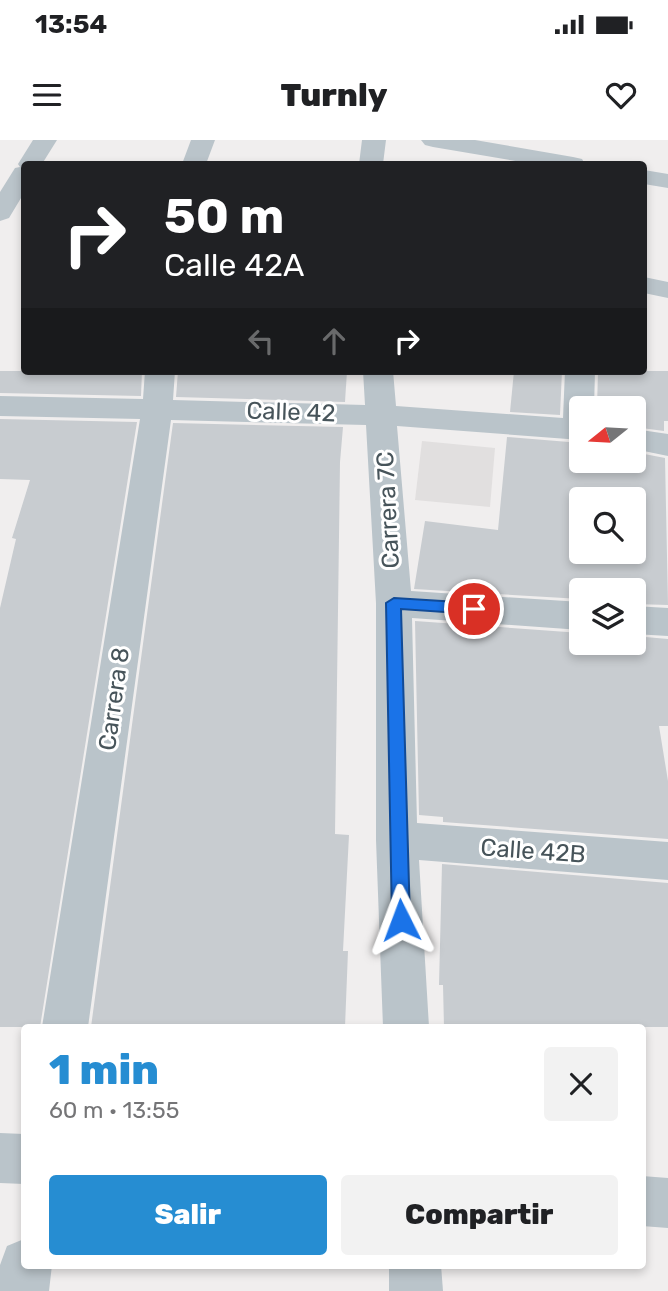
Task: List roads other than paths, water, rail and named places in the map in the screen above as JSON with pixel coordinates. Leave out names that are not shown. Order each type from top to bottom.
[{"type":"street","points":[[32,161],[45,140]]},
{"type":"street","points":[[195,161],[203,140]]},
{"type":"street","points":[[371,161],[374,140]]},
{"type":"street","points":[[432,140],[555,161]]},
{"type":"street","points":[[0,213],[21,178]]},
{"type":"street","points":[[647,178],[668,181]]},
{"type":"street","points":[[0,221],[21,221]]},
{"type":"street","points":[[647,286],[668,290]]},
{"type":"street","name":"Carrera 8","points":[[65,1024],[157,409],[160,375]]},
{"type":"street","name":"Carrera 7C","points":[[378,375],[394,603],[397,840],[406,1024]]},
{"type":"street","points":[[580,375],[580,396]]},
{"type":"street","name":"Calle 42","points":[[0,407],[383,415],[569,428]]},
{"type":"street","points":[[646,441],[668,445]]},
{"type":"street","points":[[394,603],[569,615]]},
{"type":"street","points":[[646,621],[668,622]]},
{"type":"street","name":"Calle 42B","points":[[397,840],[668,861]]},
{"type":"street","points":[[0,1158],[21,1159]]},
{"type":"street","points":[[646,1201],[668,1203]]},
{"type":"street","points":[[22,1291],[25,1269]]},
{"type":"street","points":[[415,1269],[416,1291]]}]
